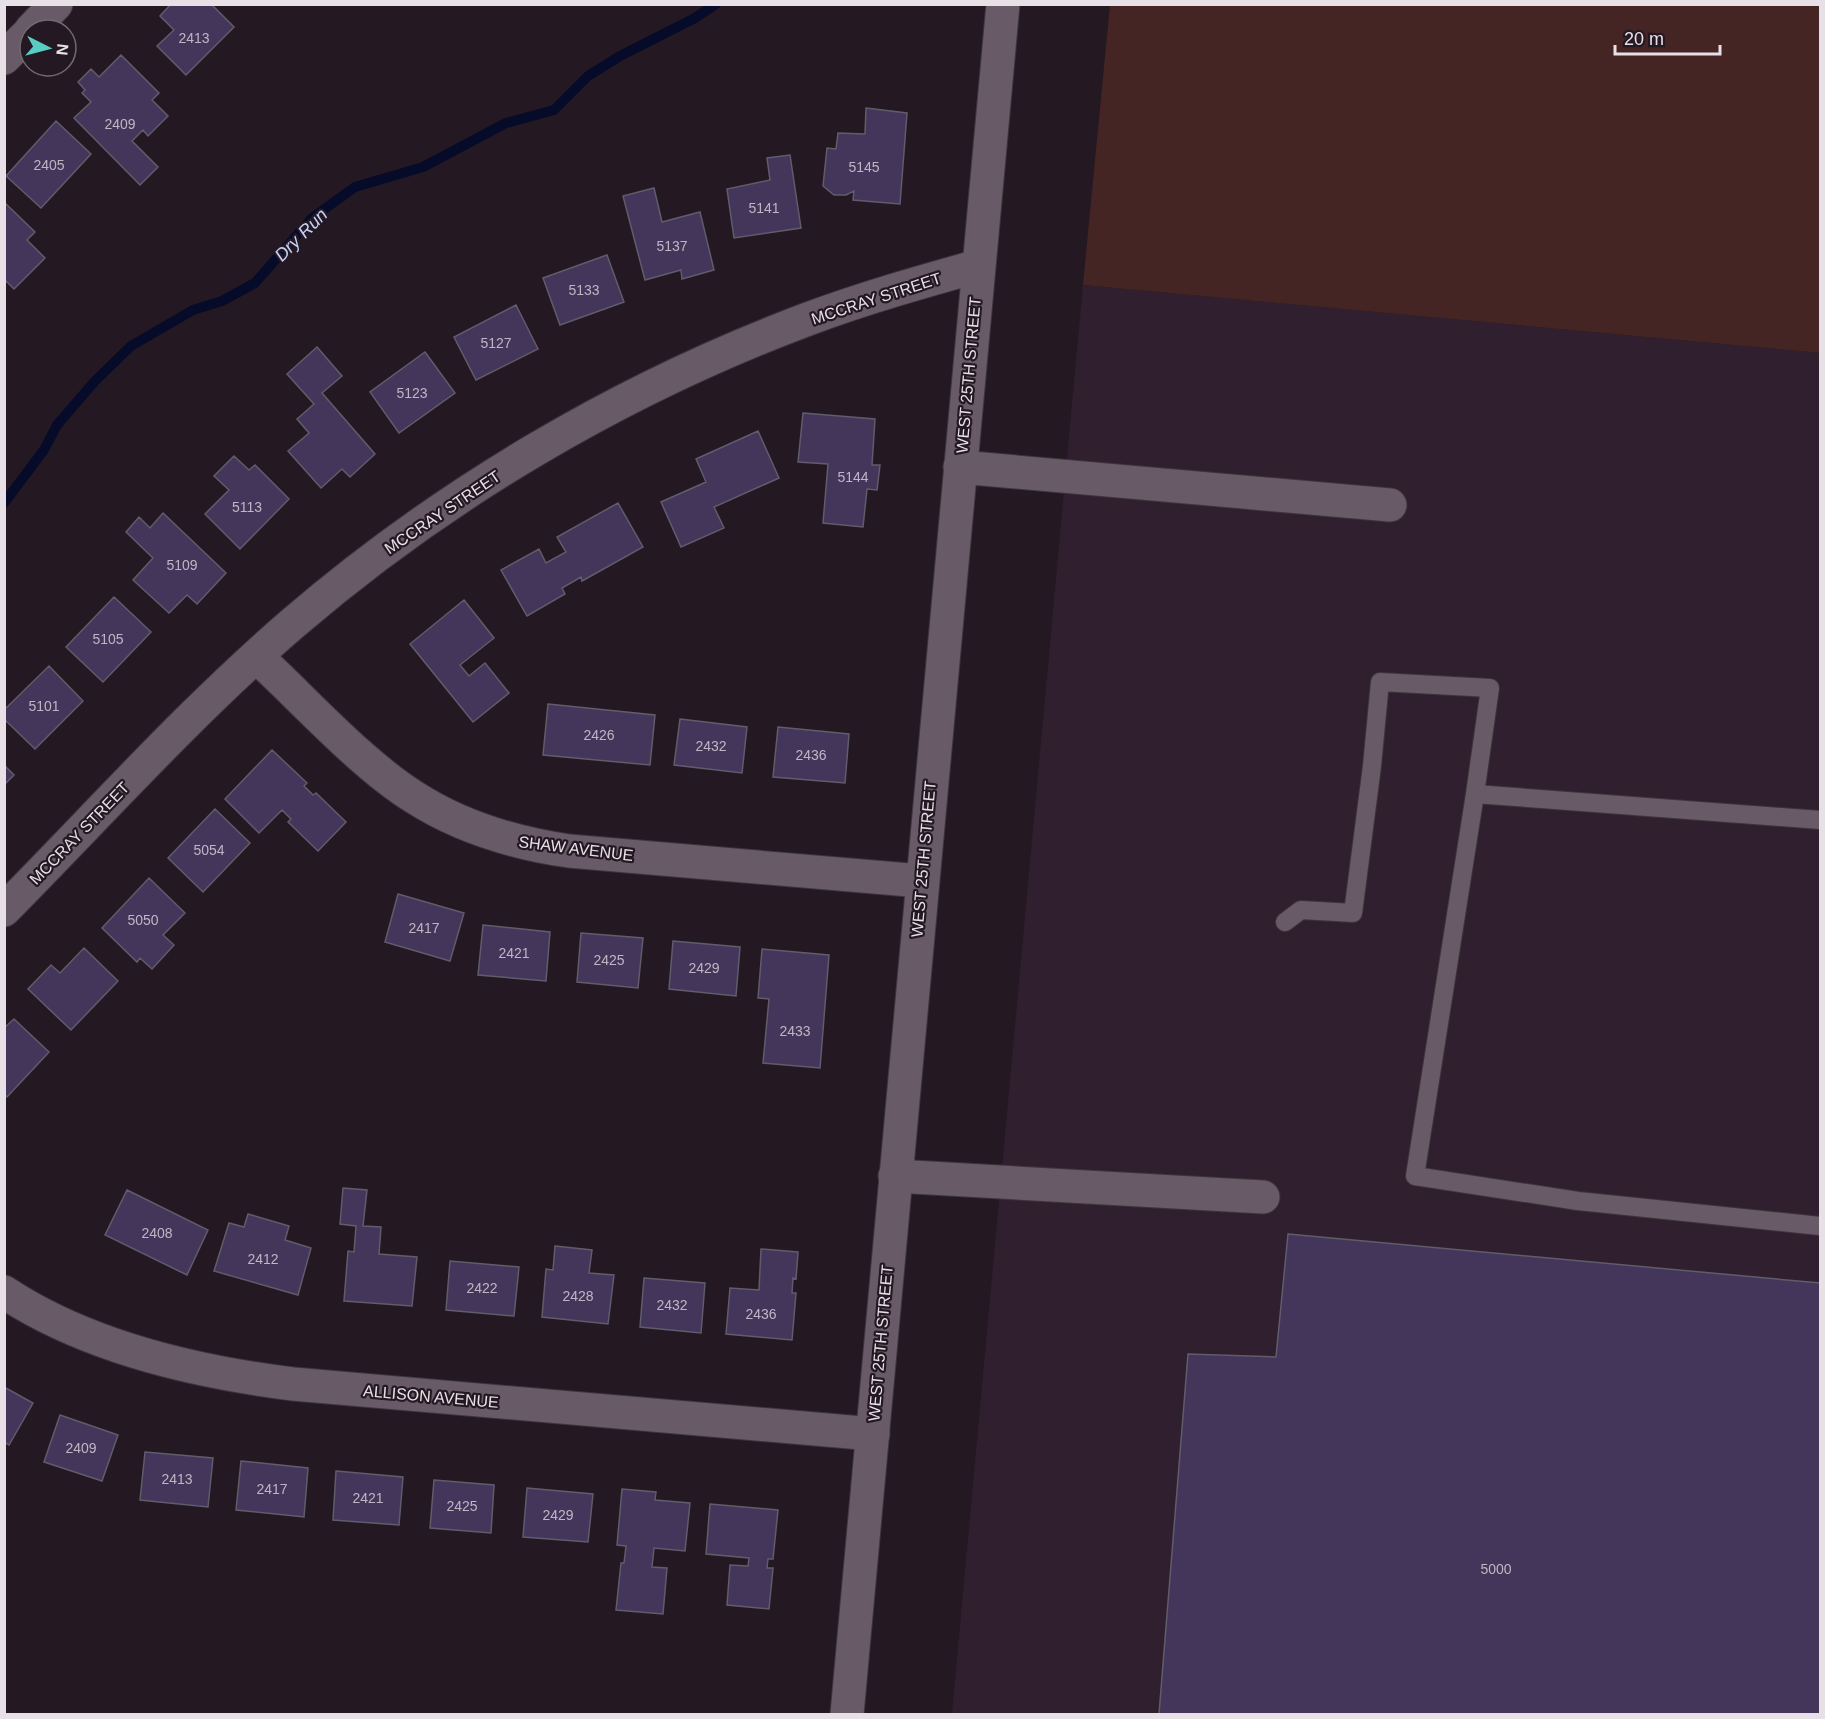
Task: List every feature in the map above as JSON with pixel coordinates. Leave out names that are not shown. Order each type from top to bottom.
[{"type":"street","points":[[43,18],[56,4]]},
{"type":"street","name":"WEST 25TH STREET","points":[[847,1714],[921,881],[1003,4]]},
{"type":"street","points":[[4,58],[18,44]]},
{"type":"street","name":"MCCRAY STREET","points":[[4,910],[204,705],[292,623],[450,504],[571,430],[676,376],[779,331],[876,296],[978,266]]},
{"type":"street","points":[[960,467],[1390,505]]},
{"type":"street","name":"SHAW AVENUE","points":[[257,657],[388,778],[435,809],[489,834],[535,846],[569,851],[921,881]]},
{"type":"street","points":[[895,1176],[1263,1197]]},
{"type":"street","name":"ALLISON AVENUE","points":[[4,1292],[45,1315],[105,1340],[182,1365],[228,1375],[292,1384],[873,1434]]},
{"type":"lane","points":[[1285,922],[1301,910],[1353,913],[1372,766],[1380,682],[1490,688],[1415,1176],[1578,1201],[1821,1226]]},
{"type":"lane","points":[[1475,794],[1821,820]]},
{"type":"shaded area","points":[[1110,5],[1820,5],[1820,353],[1083,285]]},
{"type":"shaded area","points":[[1083,285],[1820,353],[1820,1714],[952,1714]]},
{"type":"building","points":[[171,4],[211,4],[234,27],[186,75],[157,46],[174,30],[160,16]]},
{"type":"building","points":[[121,55],[159,93],[152,100],[168,116],[148,136],[143,130],[132,141],[158,167],[140,185],[74,118],[91,102],[82,93],[85,90],[78,82],[91,69],[99,77]]},
{"type":"building","points":[[866,108],[907,113],[900,204],[853,200],[854,191],[846,195],[834,195],[823,186],[827,148],[836,149],[838,133],[865,134]]},
{"type":"building","points":[[56,121],[91,154],[41,208],[6,176]]},
{"type":"building","points":[[790,155],[801,228],[734,238],[727,189],[770,180],[767,158]]},
{"type":"building","points":[[654,188],[662,222],[700,212],[714,270],[682,279],[681,270],[645,280],[623,196]]},
{"type":"building","points":[[4,202],[35,232],[27,240],[45,258],[14,289],[4,279]]},
{"type":"building","points":[[607,255],[624,302],[560,325],[543,278]]},
{"type":"building","points":[[516,305],[538,349],[476,380],[454,337]]},
{"type":"building","points":[[317,347],[342,376],[322,393],[375,454],[350,477],[342,469],[321,488],[288,451],[309,433],[297,419],[314,404],[287,374]]},
{"type":"building","points":[[425,352],[455,393],[399,433],[370,392]]},
{"type":"building","points":[[803,413],[875,419],[872,465],[880,465],[877,490],[867,489],[863,527],[823,523],[828,464],[798,462]]},
{"type":"building","points":[[758,431],[779,478],[714,507],[724,528],[681,547],[661,502],[706,482],[696,459]]},
{"type":"building","points":[[234,456],[249,470],[255,465],[289,499],[240,549],[205,514],[229,490],[214,476]]},
{"type":"building","points":[[618,503],[643,547],[582,581],[581,577],[562,588],[565,594],[527,616],[501,570],[539,549],[546,563],[566,552],[557,537]]},
{"type":"building","points":[[163,513],[226,573],[197,604],[187,595],[169,613],[133,580],[153,558],[126,532],[139,517],[150,528]]},
{"type":"building","points":[[114,597],[151,632],[103,682],[66,647]]},
{"type":"building","points":[[464,600],[494,638],[460,665],[469,676],[485,663],[509,693],[473,722],[410,644]]},
{"type":"building","points":[[49,666],[83,701],[35,749],[4,719],[4,710]]},
{"type":"building","points":[[548,704],[655,715],[650,765],[543,755]]},
{"type":"building","points":[[680,719],[747,727],[742,773],[674,765]]},
{"type":"building","points":[[778,727],[849,734],[845,783],[773,777]]},
{"type":"building","points":[[272,750],[307,783],[304,786],[313,795],[316,793],[346,822],[318,851],[288,822],[291,819],[282,810],[259,833],[225,799]]},
{"type":"building","points":[[4,765],[14,775],[4,785]]},
{"type":"building","points":[[215,809],[250,843],[203,892],[168,858]]},
{"type":"building","points":[[149,878],[185,913],[163,935],[174,945],[152,969],[140,958],[137,962],[102,928]]},
{"type":"building","points":[[398,894],[464,913],[450,961],[385,942]]},
{"type":"building","points":[[483,925],[550,932],[546,981],[478,975]]},
{"type":"building","points":[[581,933],[643,938],[638,988],[577,982]]},
{"type":"building","points":[[673,941],[740,947],[736,996],[669,989]]},
{"type":"building","points":[[84,948],[118,981],[71,1030],[28,989],[51,965],[60,973]]},
{"type":"building","points":[[762,949],[829,955],[820,1068],[763,1063],[769,999],[758,998]]},
{"type":"building","points":[[14,1019],[49,1052],[7,1097],[4,1094],[4,1028]]},
{"type":"building","points":[[343,1188],[367,1190],[363,1226],[381,1227],[379,1254],[417,1257],[412,1306],[344,1301],[348,1251],[354,1252],[356,1226],[340,1224]]},
{"type":"building","points":[[127,1190],[208,1230],[187,1275],[105,1235]]},
{"type":"building","points":[[248,1214],[289,1226],[285,1240],[311,1248],[298,1295],[214,1271],[229,1223],[244,1227]]},
{"type":"building","points":[[1288,1234],[1820,1283],[1820,1714],[1159,1714],[1188,1354],[1276,1357]]},
{"type":"building","points":[[555,1246],[592,1250],[589,1273],[614,1275],[608,1324],[542,1317],[546,1269],[553,1270]]},
{"type":"building","points":[[761,1249],[798,1252],[796,1279],[793,1278],[792,1293],[796,1293],[792,1340],[726,1334],[730,1288],[759,1290]]},
{"type":"building","points":[[450,1261],[519,1267],[514,1316],[446,1310]]},
{"type":"building","points":[[644,1278],[705,1283],[701,1333],[640,1327]]},
{"type":"building","points":[[4,1387],[33,1403],[9,1445],[4,1442]]},
{"type":"building","points":[[60,1415],[118,1435],[102,1481],[44,1462]]},
{"type":"building","points":[[145,1452],[213,1458],[208,1507],[140,1500]]},
{"type":"building","points":[[241,1461],[308,1468],[304,1517],[236,1510]]},
{"type":"building","points":[[336,1471],[403,1477],[399,1525],[333,1520]]},
{"type":"building","points":[[434,1480],[494,1485],[491,1533],[430,1528]]},
{"type":"building","points":[[527,1488],[593,1494],[588,1542],[523,1537]]},
{"type":"building","points":[[622,1489],[656,1492],[655,1500],[690,1503],[685,1551],[654,1548],[652,1567],[667,1568],[663,1614],[616,1610],[621,1563],[624,1563],[626,1546],[617,1545]]},
{"type":"building","points":[[710,1504],[778,1510],[773,1559],[768,1559],[767,1568],[773,1568],[769,1609],[727,1605],[730,1565],[748,1566],[749,1558],[706,1554]]},
{"type":"waterway","name":"Dry Run","points":[[4,503],[44,450],[57,425],[95,381],[131,346],[193,310],[222,301],[255,283],[312,218],[355,187],[423,167],[506,123],[554,110],[588,76],[620,56],[695,18],[716,4]]}]
